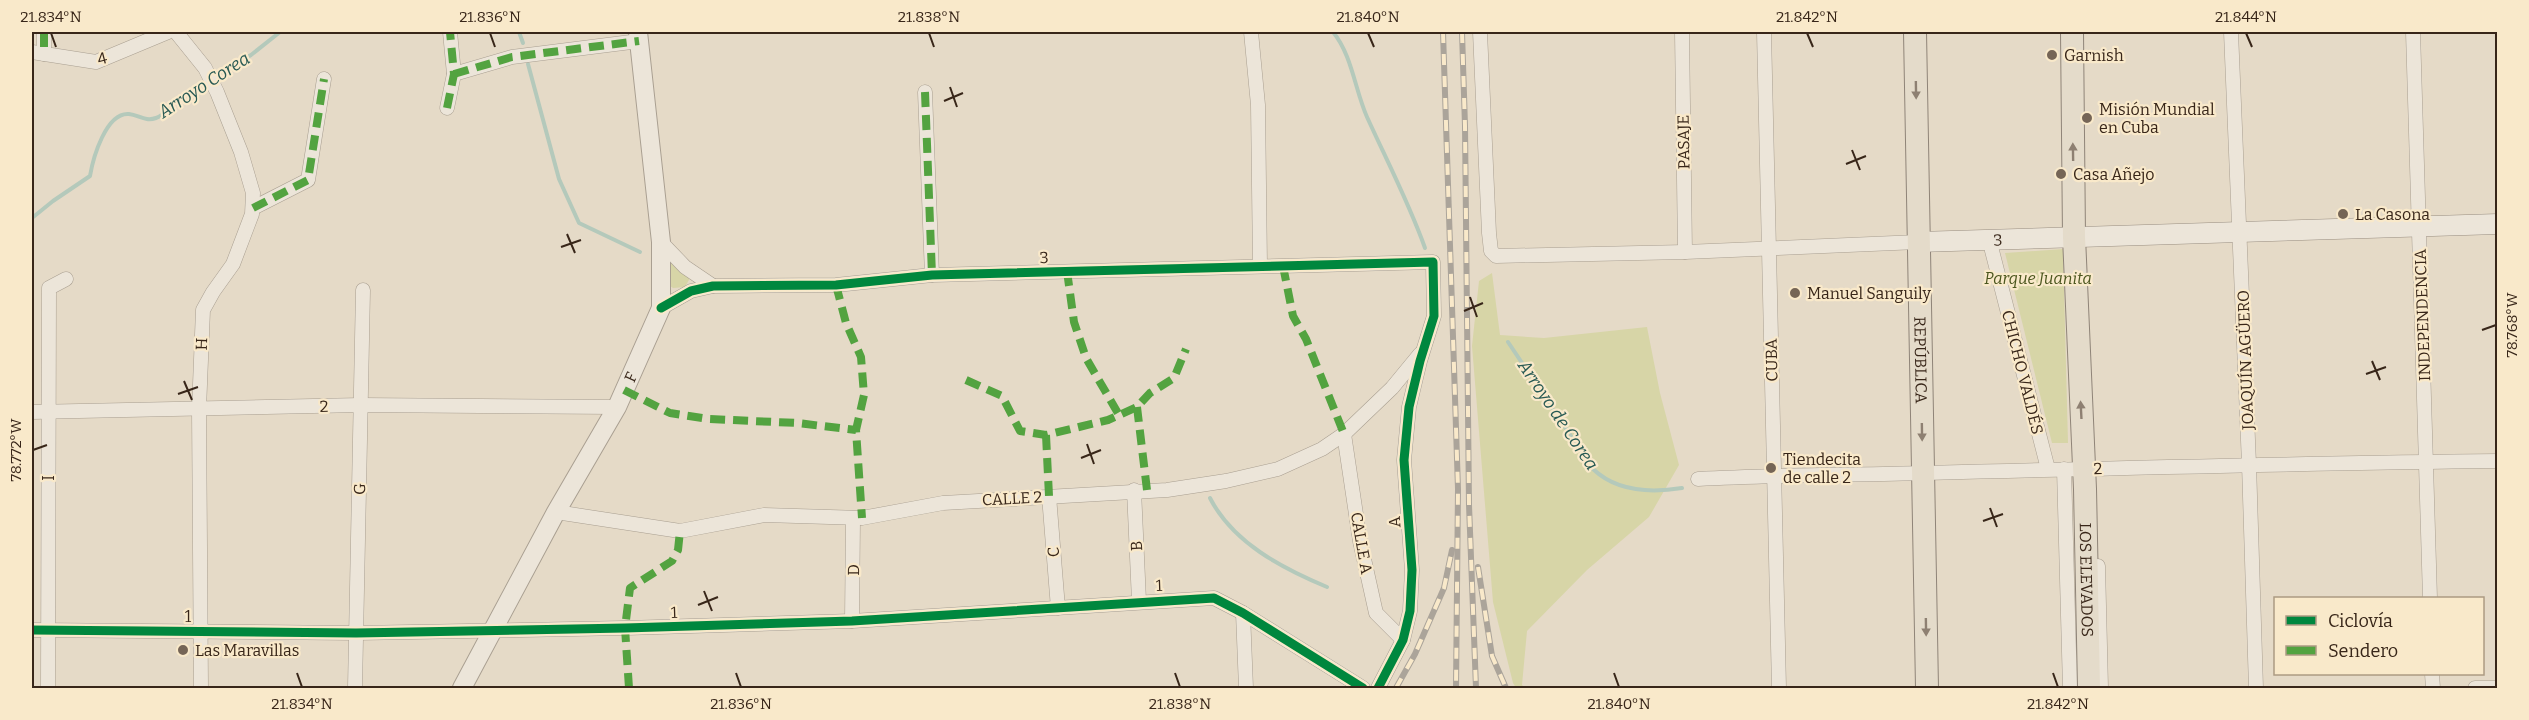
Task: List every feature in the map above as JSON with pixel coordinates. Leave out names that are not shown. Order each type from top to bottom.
[{"type":"main road","name":"REPÚBLICA","points":[[1915,32],[1927,688]]},
{"type":"main road","name":"LOS ELEVADOS","points":[[2072,32],[2074,237],[2089,688]]},
{"type":"main road","name":"3","points":[[1918,242],[2240,230],[2498,224]]},
{"type":"street","points":[[38,53],[44,32]]},
{"type":"street","name":"4","points":[[38,53],[96,62],[168,32]]},
{"type":"street","name":"H","points":[[176,32],[204,68],[217,92],[241,152],[253,193],[253,208],[234,264],[203,310],[199,409],[201,688]]},
{"type":"street","points":[[447,108],[454,74],[450,32]]},
{"type":"street","points":[[1251,32],[1258,105],[1260,266]]},
{"type":"street","name":"3","points":[[1480,32],[1489,233],[1491,251],[1496,256],[1685,252],[1918,242]]},
{"type":"street","name":"PASAJE","points":[[1682,32],[1685,252]]},
{"type":"street","name":"CUBA","points":[[1764,32],[1779,688]]},
{"type":"street","name":"JOAQUÍN AGÜERO","points":[[2231,32],[2256,688]]},
{"type":"street","name":"INDEPENDENCIA","points":[[2413,32],[2430,597]]},
{"type":"street","points":[[454,74],[512,57],[639,36]]},
{"type":"street","name":"F","points":[[462,688],[494,632],[556,512],[617,407],[661,308],[661,242],[639,36]]},
{"type":"street","points":[[253,208],[308,180],[324,79]]},
{"type":"street","points":[[925,92],[932,275]]},
{"type":"street","name":"CHICHO VALDÉS","points":[[1989,239],[2048,469]]},
{"type":"street","points":[[661,242],[685,267],[712,286]]},
{"type":"street","name":"3","points":[[661,308],[691,291],[712,286],[836,285],[932,275],[1433,262]]},
{"type":"street","name":"A","points":[[1378,688],[1403,640],[1410,611],[1412,570],[1404,460],[1409,407],[1434,316],[1433,262]]},
{"type":"street","name":"I","points":[[48,688],[49,288],[66,279]]},
{"type":"street","name":"G","points":[[355,688],[363,290]]},
{"type":"street","name":"CALLE 2","points":[[556,512],[680,531],[764,515],[853,519],[943,502],[1183,488],[1226,482],[1278,469],[1322,449],[1344,435],[1392,388],[1425,348]]},
{"type":"street","name":"2","points":[[32,412],[361,405],[617,407]]},
{"type":"street","name":"CALLE A","points":[[1344,435],[1360,541],[1376,613],[1403,640]]},
{"type":"street","name":"2","points":[[1698,479],[1774,475],[2048,469],[2082,474],[2249,464],[2498,461]]},
{"type":"street","points":[[2070,688],[2082,474]]},
{"type":"street","points":[[2082,474],[2101,688]]},
{"type":"street","name":"B","points":[[1134,490],[1139,601]]},
{"type":"street","name":"C","points":[[1049,496],[1058,608]]},
{"type":"street","name":"D","points":[[852,621],[853,519]]},
{"type":"street","name":"1","points":[[32,630],[494,632],[852,621],[1214,598],[1243,613],[1362,688]]},
{"type":"street","points":[[1243,613],[1246,688]]},
{"type":"street","points":[[2475,688],[2498,688]]},
{"type":"green space","name":"Parque Juanita","points":[[2063,249],[2068,443],[2052,443],[2005,253]]},
{"type":"green space","points":[[670,258],[690,278],[685,287],[670,286]]},
{"type":"green space","points":[[1492,273],[1500,335],[1544,338],[1647,327],[1660,393],[1679,465],[1649,517],[1587,570],[1527,631],[1522,685],[1525,688],[1516,688],[1513,683],[1493,602],[1472,346],[1479,281]]},
{"type":"waterway","name":"Arroyo Corea","points":[[214,77],[251,55],[280,32]]},
{"type":"waterway","points":[[519,32],[523,43]]},
{"type":"waterway","name":"Arroyo de Corea","points":[[1333,32],[1345,51],[1367,117],[1405,198],[1425,248]]},
{"type":"waterway","points":[[528,64],[559,179],[579,223],[640,252]]},
{"type":"waterway","name":"Arroyo Corea","points":[[32,218],[90,176],[102,138],[114,120],[121,115],[129,114],[149,119],[160,117],[180,97],[208,81]]},
{"type":"waterway","name":"Arroyo de Corea","points":[[1508,342],[1593,469],[1602,477],[1635,489],[1682,488]]},
{"type":"waterway","points":[[1210,498],[1220,514],[1245,541],[1276,562],[1327,587]]},
{"type":"railway","points":[[1443,32],[1458,489],[1456,688]]},
{"type":"railway","points":[[1462,32],[1469,505],[1476,688]]},
{"type":"railway","points":[[1396,688],[1415,654],[1444,588],[1452,550]]},
{"type":"railway","points":[[1478,567],[1492,656],[1506,688]]},
{"type":"marked path","points":[[44,32],[44,54]]},
{"type":"marked path","points":[[447,108],[454,74],[450,32]]},
{"type":"marked path","points":[[454,74],[512,57],[639,41]]},
{"type":"marked path","points":[[253,208],[308,180],[324,79]]},
{"type":"marked path","points":[[925,92],[932,275]]},
{"type":"marked path","points":[[1283,266],[1293,316],[1306,339],[1344,434]]},
{"type":"marked path","points":[[1067,271],[1074,322],[1086,358],[1119,415]]},
{"type":"marked path","points":[[836,285],[846,323],[861,357],[864,395],[856,430],[862,518]]},
{"type":"marked path","points":[[966,380],[1002,396],[1020,431],[1046,435],[1108,420],[1137,407],[1150,393],[1174,378],[1186,349]]},
{"type":"marked path","points":[[624,390],[670,413],[709,419],[797,423],[856,430]]},
{"type":"marked path","points":[[1137,407],[1147,490]]},
{"type":"marked path","points":[[1046,435],[1049,496]]},
{"type":"marked path","points":[[629,688],[625,628],[630,588],[672,561],[678,550],[680,531]]},
{"type":"cycle path","points":[[661,308],[691,291],[713,286],[836,285],[932,275],[1433,262],[1434,316],[1409,407],[1404,460],[1412,570],[1410,611],[1403,640],[1378,688]]},
{"type":"cycle path","points":[[32,630],[356,633],[625,628],[852,621],[1214,598],[1243,613],[1363,688]]},
{"type":"place","name":"Garnish","points":[[2052,55]]},
{"type":"place","name":"Misión Mundial en Cuba","points":[[2087,118]]},
{"type":"place","name":"Casa Añejo","points":[[2061,174]]},
{"type":"place","name":"La Casona","points":[[2343,214]]},
{"type":"place","name":"Manuel Sanguily","points":[[1795,293]]},
{"type":"place","name":"Tiendecita de calle 2","points":[[1771,468]]},
{"type":"place","name":"Las Maravillas","points":[[183,650]]}]
